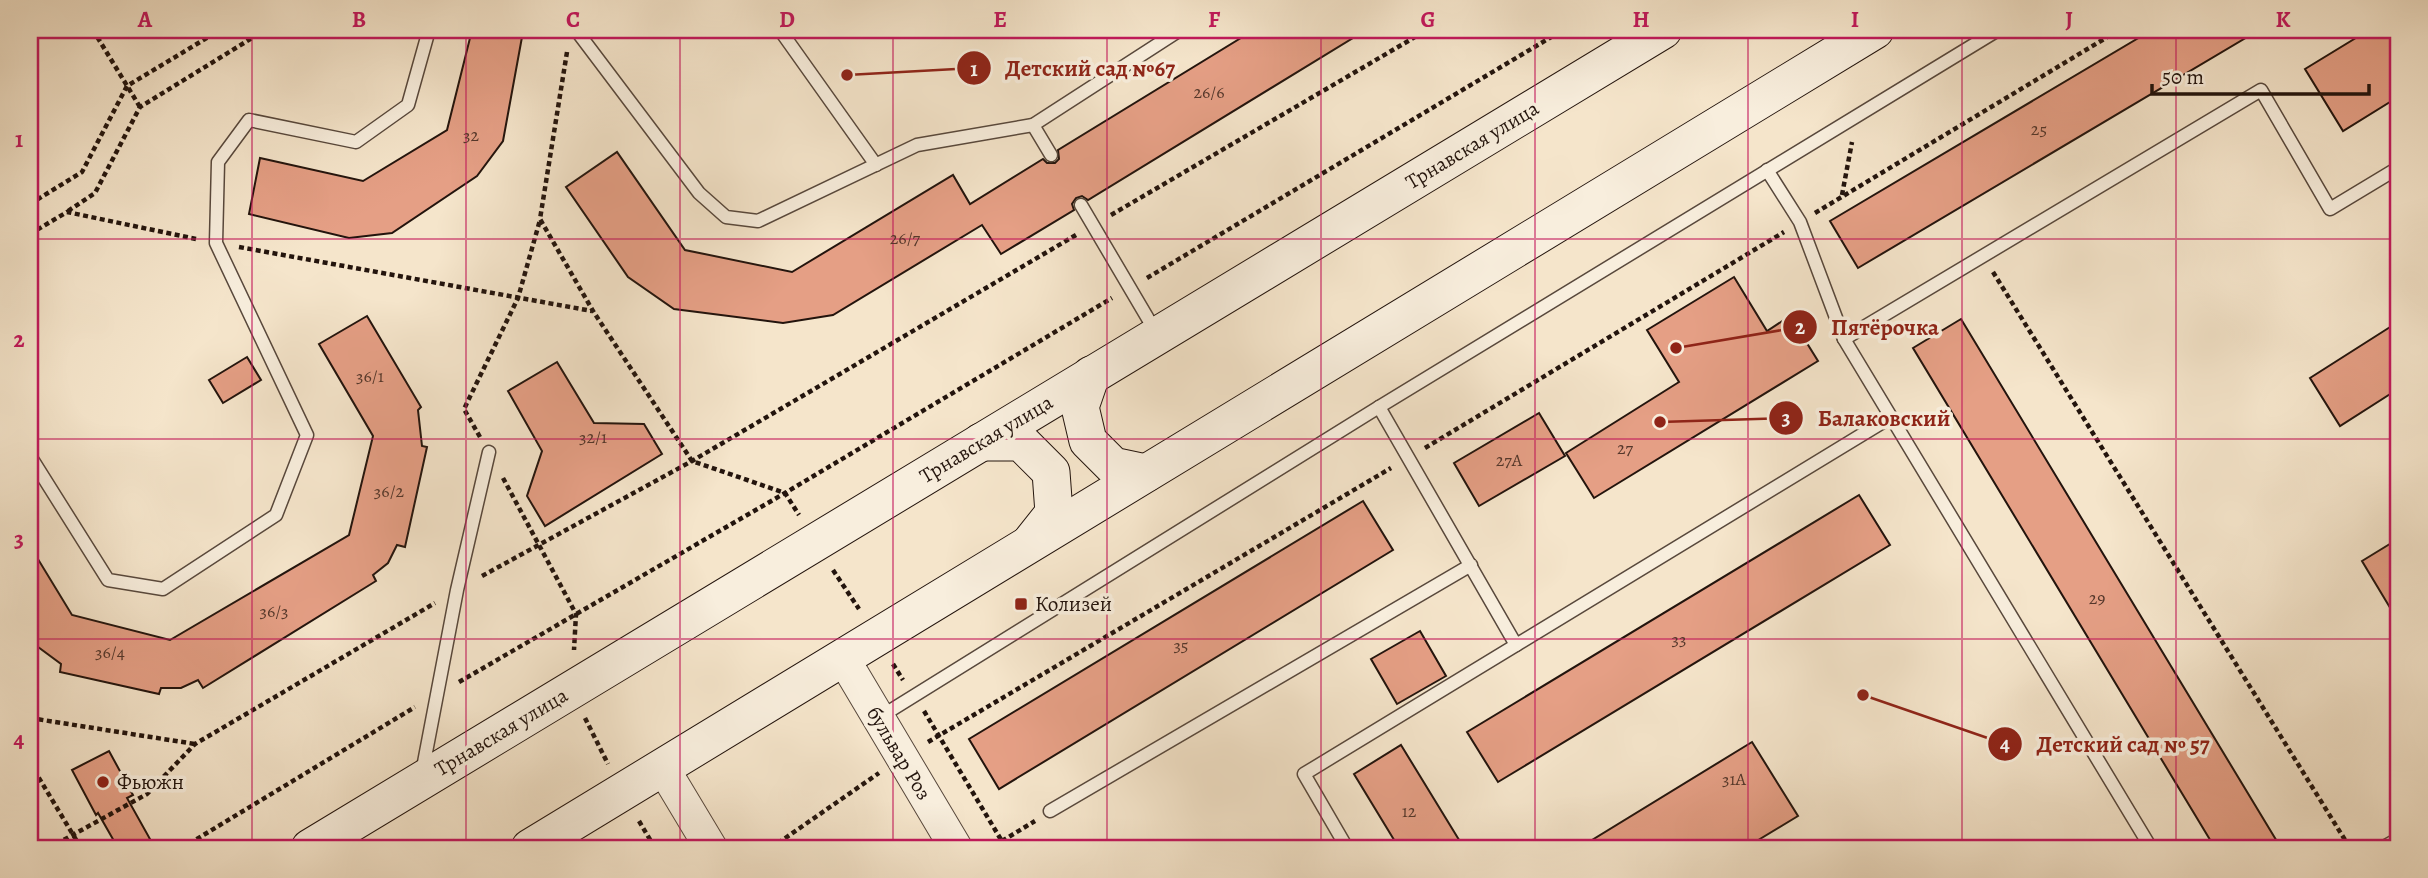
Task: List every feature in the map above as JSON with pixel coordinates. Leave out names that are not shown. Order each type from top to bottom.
[{"type":"main road","name":"Трнавская улица","points":[[310,848],[354,835],[420,781],[1663,30]]},
{"type":"main road","points":[[536,846],[1875,30]]},
{"type":"main road","points":[[1091,375],[1080,407],[1088,441],[1114,466],[1146,473]]},
{"type":"main road","points":[[981,442],[1021,442],[1051,472],[1054,513],[1028,545]]},
{"type":"street","name":"бульвар Роз","points":[[843,658],[956,848]]},
{"type":"street","points":[[663,768],[711,848]]},
{"type":"lane","points":[[30,456],[108,580],[163,589],[276,515],[307,435],[216,243],[218,162],[249,120],[356,142],[408,105],[429,30]]},
{"type":"lane","points":[[576,30],[699,193],[726,217],[758,221],[917,145],[1033,125],[1181,30]]},
{"type":"lane","points":[[780,30],[876,164]]},
{"type":"lane","points":[[879,718],[1379,407],[1997,30]]},
{"type":"lane","points":[[1844,339],[2262,90],[2330,209],[2398,168]]},
{"type":"lane","points":[[1033,125],[1051,155]]},
{"type":"lane","points":[[1767,170],[1800,222],[1844,339],[2151,848]]},
{"type":"lane","points":[[1081,205],[1158,335]]},
{"type":"lane","points":[[1379,407],[1516,645]]},
{"type":"lane","points":[[1347,848],[1304,774],[1891,417]]},
{"type":"lane","points":[[420,781],[457,590],[489,452]]},
{"type":"lane","points":[[1050,811],[1471,565]]},
{"type":"lane","points":[[2382,848],[2398,839]]},
{"type":"path","points":[[93,30],[140,107]]},
{"type":"path","points":[[30,204],[82,172],[127,86],[220,30]]},
{"type":"path","points":[[30,234],[95,193],[140,107],[265,30]]},
{"type":"path","points":[[49,848],[147,794],[195,744],[457,590],[691,461],[1427,30]]},
{"type":"path","points":[[182,848],[436,695],[774,500],[1563,30]]},
{"type":"path","points":[[771,848],[901,757],[1409,457],[2119,30]]},
{"type":"path","points":[[568,43],[540,219],[518,298],[464,409],[576,614],[571,690],[622,793],[655,848]]},
{"type":"path","points":[[67,212],[216,243],[593,311]]},
{"type":"path","points":[[540,219],[593,311],[691,461]]},
{"type":"path","points":[[1983,256],[2350,848]]},
{"type":"path","points":[[30,718],[195,744]]},
{"type":"path","points":[[30,762],[81,848]]},
{"type":"path","points":[[1002,841],[1050,811]]},
{"type":"building","points":[[472,30],[522,37],[503,141],[477,176],[392,233],[349,238],[249,214],[260,158],[363,181],[447,130]]},
{"type":"building","points":[[1254,30],[1366,30],[1088,200],[1082,196],[1076,198],[1072,204],[1074,210],[1001,254],[982,225],[833,315],[783,323],[674,309],[628,277],[566,187],[617,152],[685,250],[792,272],[953,175],[970,204],[1043,159],[1047,163],[1055,163],[1059,159],[1058,150]]},
{"type":"building","points":[[2152,30],[2259,30],[1858,268],[1830,221]]},
{"type":"building","points":[[2369,30],[2398,30],[2398,97],[2343,131],[2305,69]]},
{"type":"building","points":[[1734,277],[1767,331],[1790,316],[1818,361],[1594,498],[1566,453],[1679,382],[1647,330]]},
{"type":"building","points":[[367,316],[421,407],[418,410],[422,446],[427,447],[405,547],[397,545],[388,563],[373,575],[376,581],[203,688],[198,680],[181,688],[161,688],[159,694],[60,672],[61,664],[30,641],[30,546],[72,615],[170,640],[349,535],[373,436],[319,344]]},
{"type":"building","points":[[1961,319],[2281,848],[2215,848],[1913,348]]},
{"type":"building","points":[[2398,322],[2398,389],[2340,426],[2310,378]]},
{"type":"building","points":[[247,357],[261,380],[223,403],[209,380]]},
{"type":"building","points":[[557,362],[594,423],[644,424],[662,454],[545,526],[527,496],[542,451],[508,391]]},
{"type":"building","points":[[1539,413],[1565,456],[1479,506],[1454,463]]},
{"type":"building","points":[[1859,495],[1890,545],[1498,782],[1467,732]]},
{"type":"building","points":[[1363,501],[1393,550],[999,789],[969,739]]},
{"type":"building","points":[[2398,539],[2398,621],[2362,561]]},
{"type":"building","points":[[1420,631],[1446,676],[1397,704],[1371,659]]},
{"type":"building","points":[[1752,742],[1798,816],[1745,848],[1579,848]]},
{"type":"building","points":[[1401,745],[1464,848],[1399,848],[1354,774]]},
{"type":"building","points":[[109,751],[133,795],[127,798],[150,839],[134,848],[118,848],[98,813],[96,815],[72,770]]},
{"type":"place","name":"Детский сад №67","points":[[847,75]]},
{"type":"place","name":"Пятёрочка","points":[[1676,348]]},
{"type":"place","name":"Балаковский","points":[[1660,422]]},
{"type":"place","name":"Колизей","points":[[1021,604]]},
{"type":"place","name":"Детский сад № 57","points":[[1863,695]]},
{"type":"place","name":"Фьюжн","points":[[103,782]]}]
